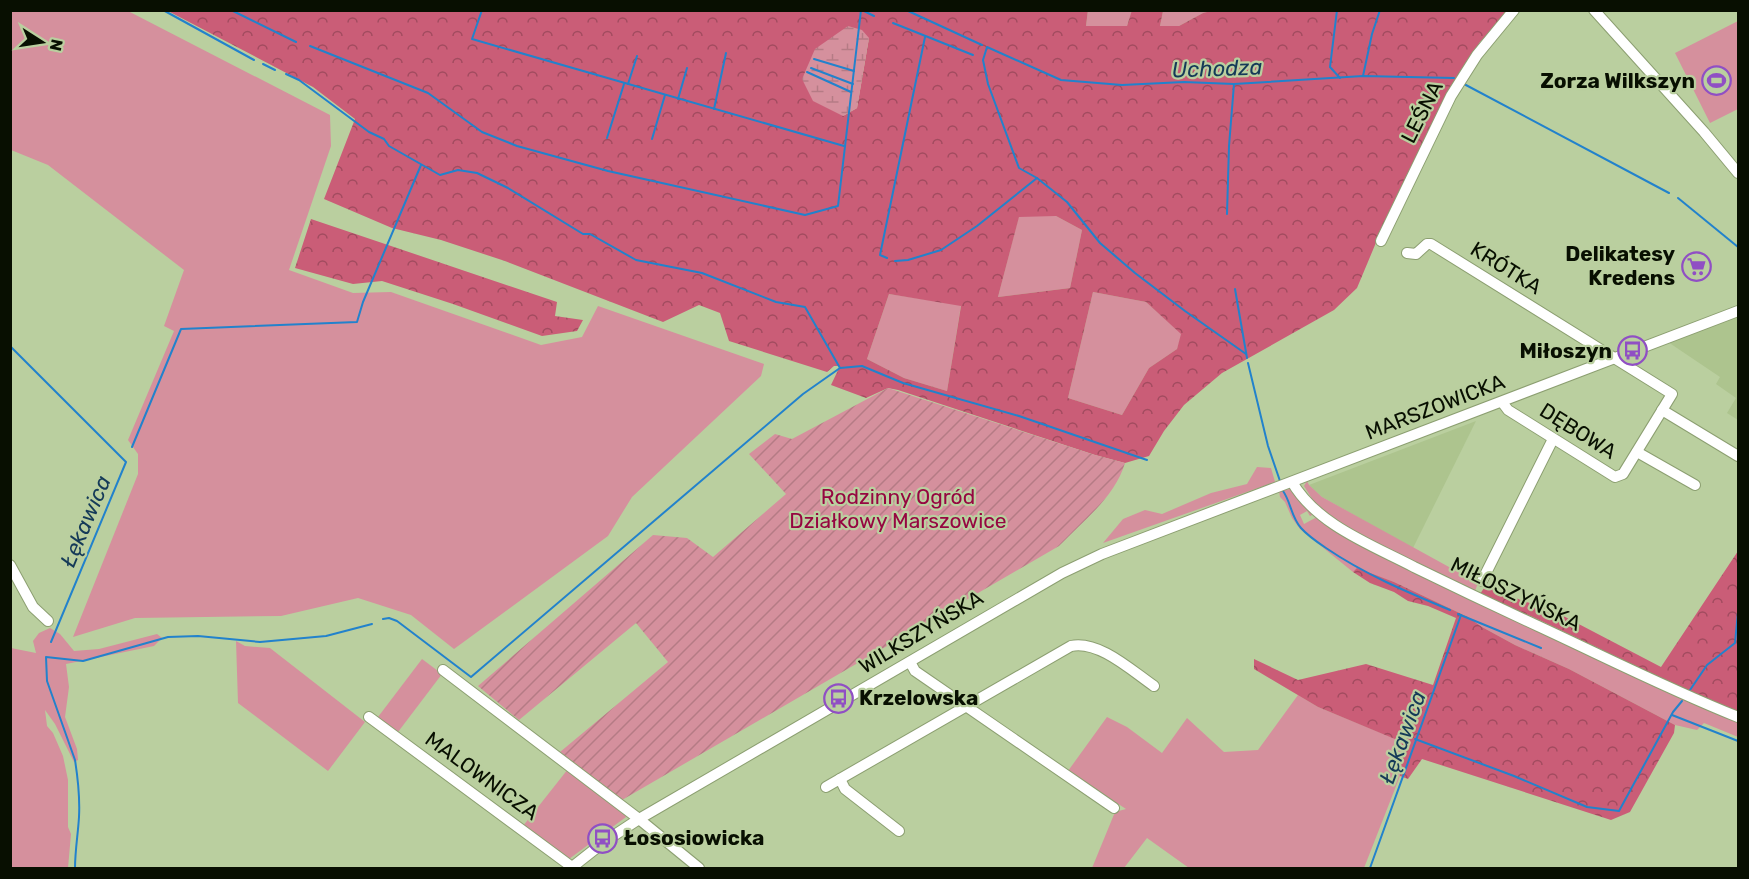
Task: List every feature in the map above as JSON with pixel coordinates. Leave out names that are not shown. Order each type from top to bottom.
[{"type":"street","name":"LEŚNA","points":[[1381,241],[1451,96],[1477,55],[1514,10]]},
{"type":"street","points":[[1594,10],[1704,132],[1738,174]]},
{"type":"street","name":"KRÓTKA","points":[[1407,254],[1416,255],[1427,243],[1431,244],[1616,358]]},
{"type":"street","name":"MARSZOWICKA","points":[[1280,487],[1738,310]]},
{"type":"street","name":"DĘBOWA","points":[[1502,402],[1508,410],[1616,477],[1623,474],[1672,394],[1616,358]]},
{"type":"street","points":[[1662,410],[1738,456]]},
{"type":"street","points":[[1482,581],[1553,439]]},
{"type":"street","points":[[1637,452],[1695,484]]},
{"type":"street","name":"MIŁOSZYŃSKA","points":[[1292,482],[1316,510],[1354,537],[1474,597],[1682,694],[1738,717]]},
{"type":"street","name":"WILKSZYŃSKA","points":[[572,868],[604,842],[639,819],[1062,573],[1102,554],[1280,487]]},
{"type":"street","points":[[10,565],[29,602],[48,621]]},
{"type":"street","points":[[826,787],[1071,646],[1084,644],[1101,650],[1154,686]]},
{"type":"street","points":[[910,662],[915,671],[1114,808]]},
{"type":"street","points":[[443,669],[639,819],[699,868]]},
{"type":"street","name":"MALOWNICZA","points":[[369,717],[572,868]]},
{"type":"street","points":[[840,779],[845,789],[899,831]]},
{"type":"shaded area","points":[[1738,316],[1738,420],[1727,413],[1736,398],[1716,384],[1720,377],[1668,342]]},
{"type":"shaded area","points":[[1476,421],[1413,548],[1322,497],[1309,485]]},
{"type":"green space","points":[[1088,10],[1086,26],[1127,26],[1132,10],[1163,11],[1160,26],[1179,26],[1203,13],[1215,10],[1509,11],[1480,42],[1454,82],[1388,214],[1357,288],[1334,310],[1222,373],[1184,405],[1149,456],[1125,463],[898,390],[888,388],[866,398],[831,385],[840,366],[834,366],[827,372],[729,341],[720,313],[699,305],[663,322],[505,261],[441,240],[392,228],[324,199],[355,119],[313,87],[168,11]],"holes":[[[869,38],[857,108],[843,116]],[[1056,216],[1082,230],[1070,288],[998,297],[1019,217]],[[1093,292],[1146,302],[1181,334],[1177,349],[1149,368],[1122,415],[1068,398]],[[889,294],[961,306],[947,391],[904,378],[867,359]]]},
{"type":"green space","points":[[10,11],[128,11],[330,115],[331,146],[289,270],[353,293],[391,292],[541,345],[582,337],[598,306],[764,364],[761,376],[632,497],[608,536],[454,649],[411,615],[358,598],[281,616],[135,618],[73,637],[138,474],[138,454],[128,440],[174,331],[164,326],[184,270],[48,165],[11,150]]},
{"type":"green space","points":[[1088,11],[1132,11],[1127,26],[1086,26]]},
{"type":"green space","points":[[1163,11],[1215,11],[1203,13],[1179,26],[1160,26]]},
{"type":"green space","name":"Zorza Wilkszyn","points":[[1738,21],[1738,109],[1710,123],[1675,53]]},
{"type":"green space","points":[[848,26],[862,30],[869,38],[857,108],[843,116],[813,101],[802,79],[815,49]]},
{"type":"green space","points":[[1019,216],[1056,216],[1082,230],[1070,288],[998,297]]},
{"type":"green space","points":[[311,219],[557,302],[555,316],[583,320],[577,331],[542,336],[382,281],[353,284],[295,268]]},
{"type":"green space","points":[[1093,292],[1146,302],[1182,334],[1177,349],[1149,368],[1122,415],[1068,398]]},
{"type":"green space","points":[[889,294],[961,305],[947,391],[904,378],[867,359]]},
{"type":"green space","name":"Rodzinny Ogród Działkowy Marszowice","points":[[888,388],[1125,463],[1106,498],[1059,546],[622,800],[560,752],[668,662],[636,623],[519,720],[478,686],[653,535],[687,538],[713,557],[786,494],[749,454],[775,434],[792,439]]},
{"type":"green space","points":[[1257,467],[1271,468],[1275,482],[1103,543],[1123,519],[1145,510],[1162,514],[1211,493],[1247,484]]},
{"type":"green space","points":[[1307,481],[1322,497],[1478,583],[1475,591],[1383,547],[1335,520],[1314,502],[1304,486]]},
{"type":"green space","points":[[1290,489],[1314,514],[1310,516],[1307,511],[1300,515],[1304,524],[1317,517],[1738,722],[1738,737],[1704,723],[1697,730],[1675,725],[1569,669],[1515,645],[1468,617],[1394,582],[1357,569],[1353,572],[1300,529],[1280,497],[1279,491]]},
{"type":"green space","points":[[1738,551],[1738,712],[1709,701],[1480,594],[1486,585],[1523,601],[1550,609],[1661,667]]},
{"type":"green space","points":[[1357,568],[1394,582],[1468,617],[1515,645],[1569,669],[1675,725],[1674,733],[1630,812],[1611,820],[1422,759],[1408,779],[1400,776],[1402,742],[1318,707],[1254,669],[1254,659],[1298,680],[1366,664],[1433,685],[1456,618],[1428,606],[1408,601],[1394,592],[1370,583],[1353,572]]},
{"type":"green space","points":[[50,628],[60,634],[74,651],[99,649],[157,634],[162,638],[154,646],[66,664],[69,687],[65,717],[77,749],[78,760],[74,762],[55,724],[45,710],[47,726],[53,733],[63,756],[68,780],[68,827],[71,834],[68,868],[11,868],[11,648],[36,653],[33,641],[39,633]]},
{"type":"green space","points":[[236,641],[245,646],[270,648],[365,722],[328,771],[238,703]]},
{"type":"green space","points":[[422,659],[442,674],[398,732],[378,717]]},
{"type":"green space","points":[[1298,695],[1318,707],[1403,742],[1400,776],[1364,868],[1189,868],[1147,838],[1124,868],[1092,868],[1115,812],[1126,809],[1068,771],[1107,717],[1127,727],[1162,753],[1187,718],[1224,752],[1258,750]]},
{"type":"green space","points":[[568,769],[626,817],[569,859],[523,826]]},
{"type":"waterway","points":[[163,10],[254,60]]},
{"type":"waterway","points":[[231,10],[296,42]]},
{"type":"waterway","points":[[482,10],[472,39],[844,146]]},
{"type":"waterway","points":[[310,46],[428,93],[482,132],[517,146],[608,171],[805,215],[838,206],[861,10]]},
{"type":"waterway","points":[[862,10],[874,16]]},
{"type":"waterway","name":"Uchodza","points":[[906,10],[982,45]]},
{"type":"waterway","points":[[1337,10],[1330,67],[1340,78]]},
{"type":"waterway","points":[[1363,76],[1380,10]]},
{"type":"waterway","points":[[893,23],[973,55]]},
{"type":"waterway","points":[[887,258],[880,255],[925,37]]},
{"type":"waterway","name":"Uchodza","points":[[1246,354],[1135,273],[1100,243],[1067,202],[1037,178],[1019,168],[988,84],[983,60],[987,47],[1061,80],[1122,85],[1184,82],[1234,84],[1363,76],[1454,78]]},
{"type":"waterway","points":[[714,109],[726,53]]},
{"type":"waterway","points":[[628,84],[637,56]]},
{"type":"waterway","points":[[814,59],[854,71]]},
{"type":"waterway","points":[[263,64],[275,70]]},
{"type":"waterway","points":[[678,99],[687,68]]},
{"type":"waterway","points":[[811,68],[853,84]]},
{"type":"waterway","points":[[807,72],[851,92]]},
{"type":"waterway","points":[[286,74],[299,80],[369,132],[384,139],[389,146],[440,175],[458,170],[477,173],[508,188],[583,234],[590,234],[636,260],[702,273],[776,302],[805,307],[840,368],[862,366],[903,383],[1019,416],[1147,460]]},
{"type":"waterway","points":[[607,138],[624,84]]},
{"type":"waterway","points":[[1227,214],[1234,84]]},
{"type":"waterway","name":"Uchodza","points":[[1464,84],[1669,193]]},
{"type":"waterway","points":[[652,139],[665,95]]},
{"type":"waterway","points":[[132,447],[181,329],[357,322],[363,302],[421,165]]},
{"type":"waterway","points":[[895,261],[908,260],[941,250],[977,226],[1037,178]]},
{"type":"waterway","name":"Uchodza","points":[[1678,198],[1738,247]]},
{"type":"waterway","points":[[1235,289],[1247,358]]},
{"type":"waterway","name":"Łękawica","points":[[10,346],[126,462],[51,642]]},
{"type":"waterway","points":[[1248,363],[1268,446],[1280,481]]},
{"type":"waterway","points":[[383,619],[389,618],[397,621],[471,677],[803,394],[840,368]]},
{"type":"waterway","points":[[1283,491],[1298,524],[1316,541],[1371,574],[1450,610]]},
{"type":"waterway","points":[[1690,690],[1707,665],[1735,643],[1738,612]]},
{"type":"waterway","points":[[1458,614],[1541,648]]},
{"type":"waterway","name":"Łękawica","points":[[1370,868],[1461,615]]},
{"type":"waterway","points":[[75,868],[79,810],[76,767],[47,681],[46,657],[83,661],[168,637],[198,636],[260,642],[326,636],[372,624]]},
{"type":"waterway","points":[[1415,739],[1514,776],[1587,807],[1619,811],[1673,712],[1682,701]]},
{"type":"waterway","points":[[1672,715],[1738,741]]},
{"type":"place","name":"Zorza Wilkszyn","points":[[1716,81]]},
{"type":"place","name":"Delikatesy Kredens","points":[[1696,266]]},
{"type":"place","name":"Miłoszyn","points":[[1633,351]]},
{"type":"place","name":"Krzelowska","points":[[838,698]]},
{"type":"place","name":"Łososiowicka","points":[[603,838]]}]
